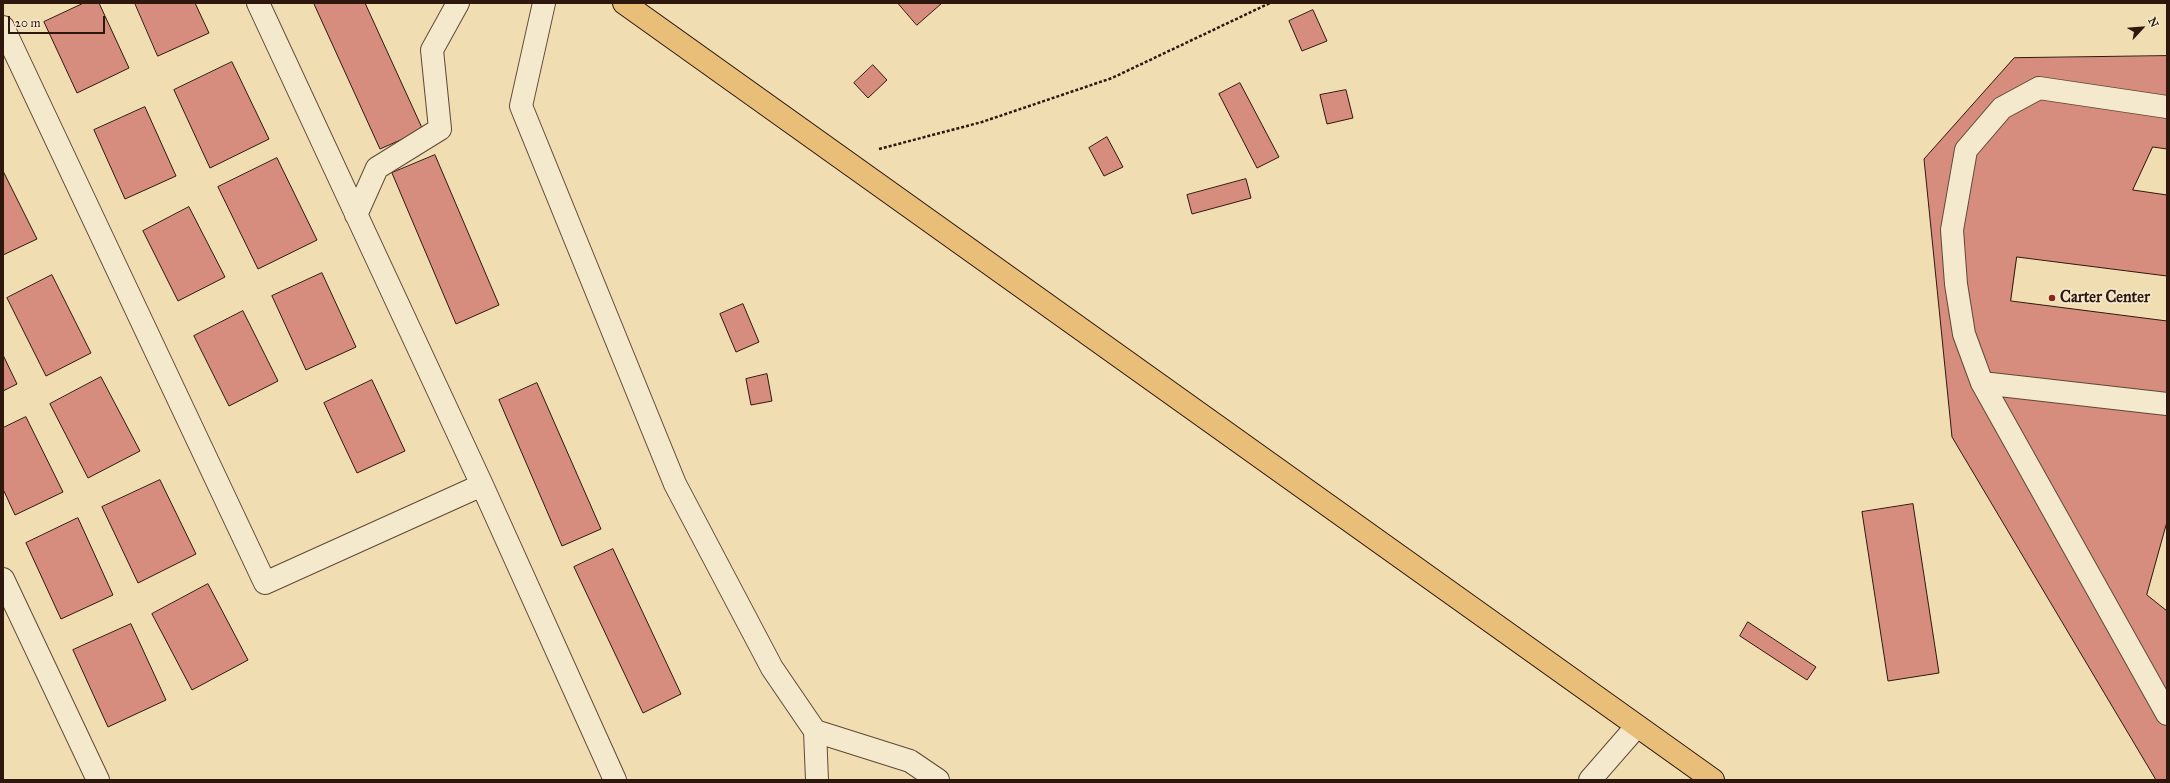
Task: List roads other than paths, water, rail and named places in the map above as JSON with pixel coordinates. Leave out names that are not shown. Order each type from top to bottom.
[{"type":"main road","points":[[624,3],[1713,780]]},
{"type":"street","points":[[258,3],[482,485],[615,780]]},
{"type":"street","points":[[356,215],[377,168],[440,129],[432,50],[458,3]]},
{"type":"street","points":[[544,3],[521,106],[675,484],[772,668],[815,731],[817,780]]},
{"type":"street","points":[[3,27],[266,583],[482,485]]},
{"type":"street","points":[[2167,107],[2039,88],[2002,108],[1966,150],[1952,230],[1956,284],[1964,334],[1982,383],[2167,714]]},
{"type":"street","points":[[1982,383],[2167,404]]},
{"type":"street","points":[[3,579],[98,780]]},
{"type":"street","points":[[1590,780],[1637,726]]},
{"type":"street","points":[[815,731],[910,760],[938,780]]},
{"type":"place","name":"Carter Center","points":[[2052,298]]}]
